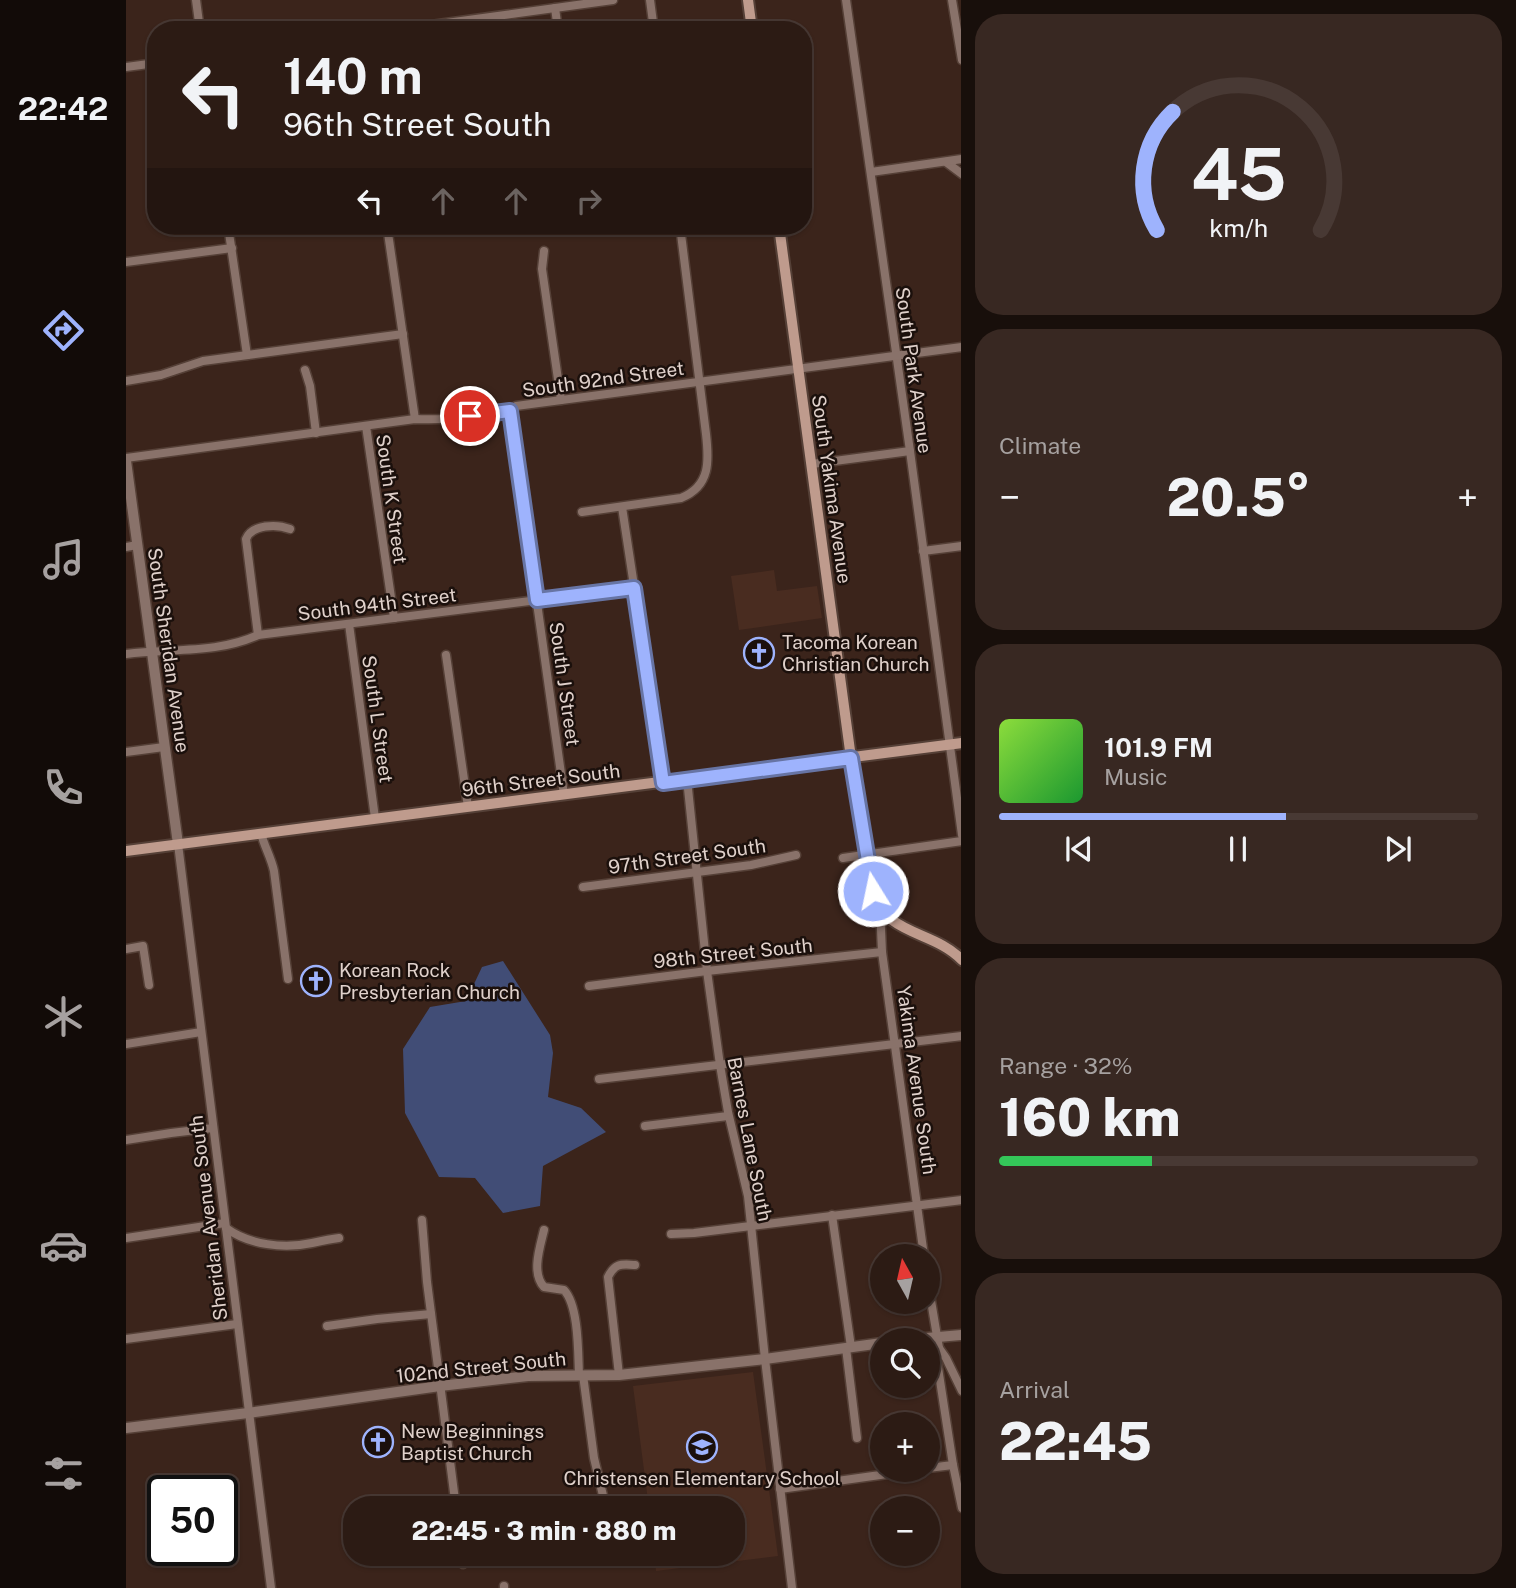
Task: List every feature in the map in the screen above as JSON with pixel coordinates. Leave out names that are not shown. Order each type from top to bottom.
[{"type":"main road","points":[[748,0],[751,21]]},
{"type":"main road","name":"South Yakima Avenue","points":[[780,235],[851,758]]},
{"type":"main road","name":"96th Street South","points":[[126,851],[956,744]]},
{"type":"main road","name":"Yakima Avenue South","points":[[851,758],[873,891],[880,907]]},
{"type":"main road","points":[[880,907],[896,924],[947,947],[961,960]]},
{"type":"street","points":[[196,0],[199,21]]},
{"type":"street","points":[[482,21],[613,0]]},
{"type":"street","points":[[650,0],[653,21]]},
{"type":"street","name":"South Park Avenue","points":[[846,0],[923,551],[956,744],[961,835]]},
{"type":"street","points":[[952,0],[961,60]]},
{"type":"street","points":[[555,8],[557,21]]},
{"type":"street","points":[[126,67],[147,64]]},
{"type":"street","points":[[871,172],[961,159]]},
{"type":"street","points":[[946,162],[961,174]]},
{"type":"street","points":[[230,235],[247,355]]},
{"type":"street","name":"South K Street","points":[[388,235],[415,419]]},
{"type":"street","points":[[582,512],[681,498],[695,489],[709,464],[681,235]]},
{"type":"street","points":[[126,262],[232,248]]},
{"type":"street","points":[[544,251],[542,269],[561,400]]},
{"type":"street","points":[[126,381],[161,375],[203,361],[403,334]]},
{"type":"street","name":"South 92nd Street","points":[[126,460],[415,419],[434,420],[510,411],[516,407],[561,400],[961,347]]},
{"type":"street","points":[[305,370],[310,386],[316,432]]},
{"type":"street","name":"South J Street","points":[[510,411],[564,795]]},
{"type":"street","name":"South K Street","points":[[366,426],[394,618]]},
{"type":"street","points":[[812,464],[910,451]]},
{"type":"street","name":"South Sheridan Avenue","points":[[126,460],[178,844]]},
{"type":"street","points":[[622,507],[663,783]]},
{"type":"street","points":[[258,635],[246,546],[247,534],[264,527],[290,529]]},
{"type":"street","points":[[126,547],[137,545]]},
{"type":"street","points":[[923,551],[961,546]]},
{"type":"street","name":"South 94th Street","points":[[126,654],[221,645],[258,635],[634,588]]},
{"type":"street","name":"South L Street","points":[[349,624],[375,818]]},
{"type":"street","points":[[446,655],[468,807]]},
{"type":"street","points":[[126,752],[164,747]]},
{"type":"street","name":"Barnes Lane South","points":[[687,779],[707,971],[720,1065],[746,1185],[792,1588]]},
{"type":"street","points":[[261,833],[274,871],[288,979]]},
{"type":"street","points":[[843,858],[961,841]]},
{"type":"street","name":"Sheridan Avenue South","points":[[178,844],[271,1588]]},
{"type":"street","name":"97th Street South","points":[[583,887],[751,865],[796,855]]},
{"type":"street","name":"Yakima Avenue South","points":[[880,907],[882,952],[923,1244]]},
{"type":"street","points":[[126,949],[143,946],[149,985]]},
{"type":"street","name":"98th Street South","points":[[589,986],[882,952]]},
{"type":"street","points":[[126,1044],[201,1032]]},
{"type":"street","points":[[599,1079],[961,1036]]},
{"type":"street","points":[[645,1126],[729,1116]]},
{"type":"street","points":[[126,1140],[214,1128]]},
{"type":"street","points":[[671,1234],[961,1200]]},
{"type":"street","points":[[832,1215],[849,1347],[857,1438]]},
{"type":"street","points":[[422,1220],[454,1496]]},
{"type":"street","points":[[126,1238],[225,1226],[237,1237],[276,1245],[340,1238]]},
{"type":"street","points":[[544,1230],[538,1255],[538,1279],[544,1287],[564,1290],[570,1298],[575,1315],[594,1458],[603,1496]]},
{"type":"street","points":[[619,1375],[608,1277],[613,1268],[619,1265],[635,1265]]},
{"type":"street","points":[[327,1326],[432,1314]]},
{"type":"street","points":[[126,1339],[237,1324]]},
{"type":"street","points":[[940,1342],[961,1335]]},
{"type":"street","name":"102nd Street South","points":[[126,1428],[528,1376],[619,1375],[870,1344]]},
{"type":"street","points":[[940,1347],[961,1391]]},
{"type":"street","points":[[940,1379],[961,1508]]},
{"type":"street","points":[[940,1467],[953,1465]]},
{"type":"street","points":[[780,1489],[870,1476]]},
{"type":"shaded area","points":[[774,570],[777,591],[817,586],[822,618],[739,630],[731,576]]},
{"type":"shaded area","points":[[503,961],[550,1035],[553,1053],[548,1097],[581,1108],[606,1132],[543,1166],[540,1206],[503,1213],[475,1178],[439,1177],[405,1113],[403,1049],[430,1007],[466,1001],[482,967]]},
{"type":"shaded area","name":"Christensen Elementary School","points":[[753,1372],[778,1556],[745,1560],[745,1496],[647,1496],[633,1386]]},
{"type":"shaded area","name":"Christensen Elementary School","points":[[655,1566],[697,1566],[656,1571]]},
{"type":"place","name":"Tacoma Korean Christian Church","points":[[759,653]]},
{"type":"place","name":"Korean Rock Presbyterian Church","points":[[316,981]]},
{"type":"place","name":"New Beginnings Baptist Church","points":[[378,1442]]},
{"type":"place","name":"Christensen Elementary School","points":[[702,1447]]},
{"type":"route","points":[[470,416],[510,411],[537,600],[634,588],[663,783],[851,758],[873,891]]}]
